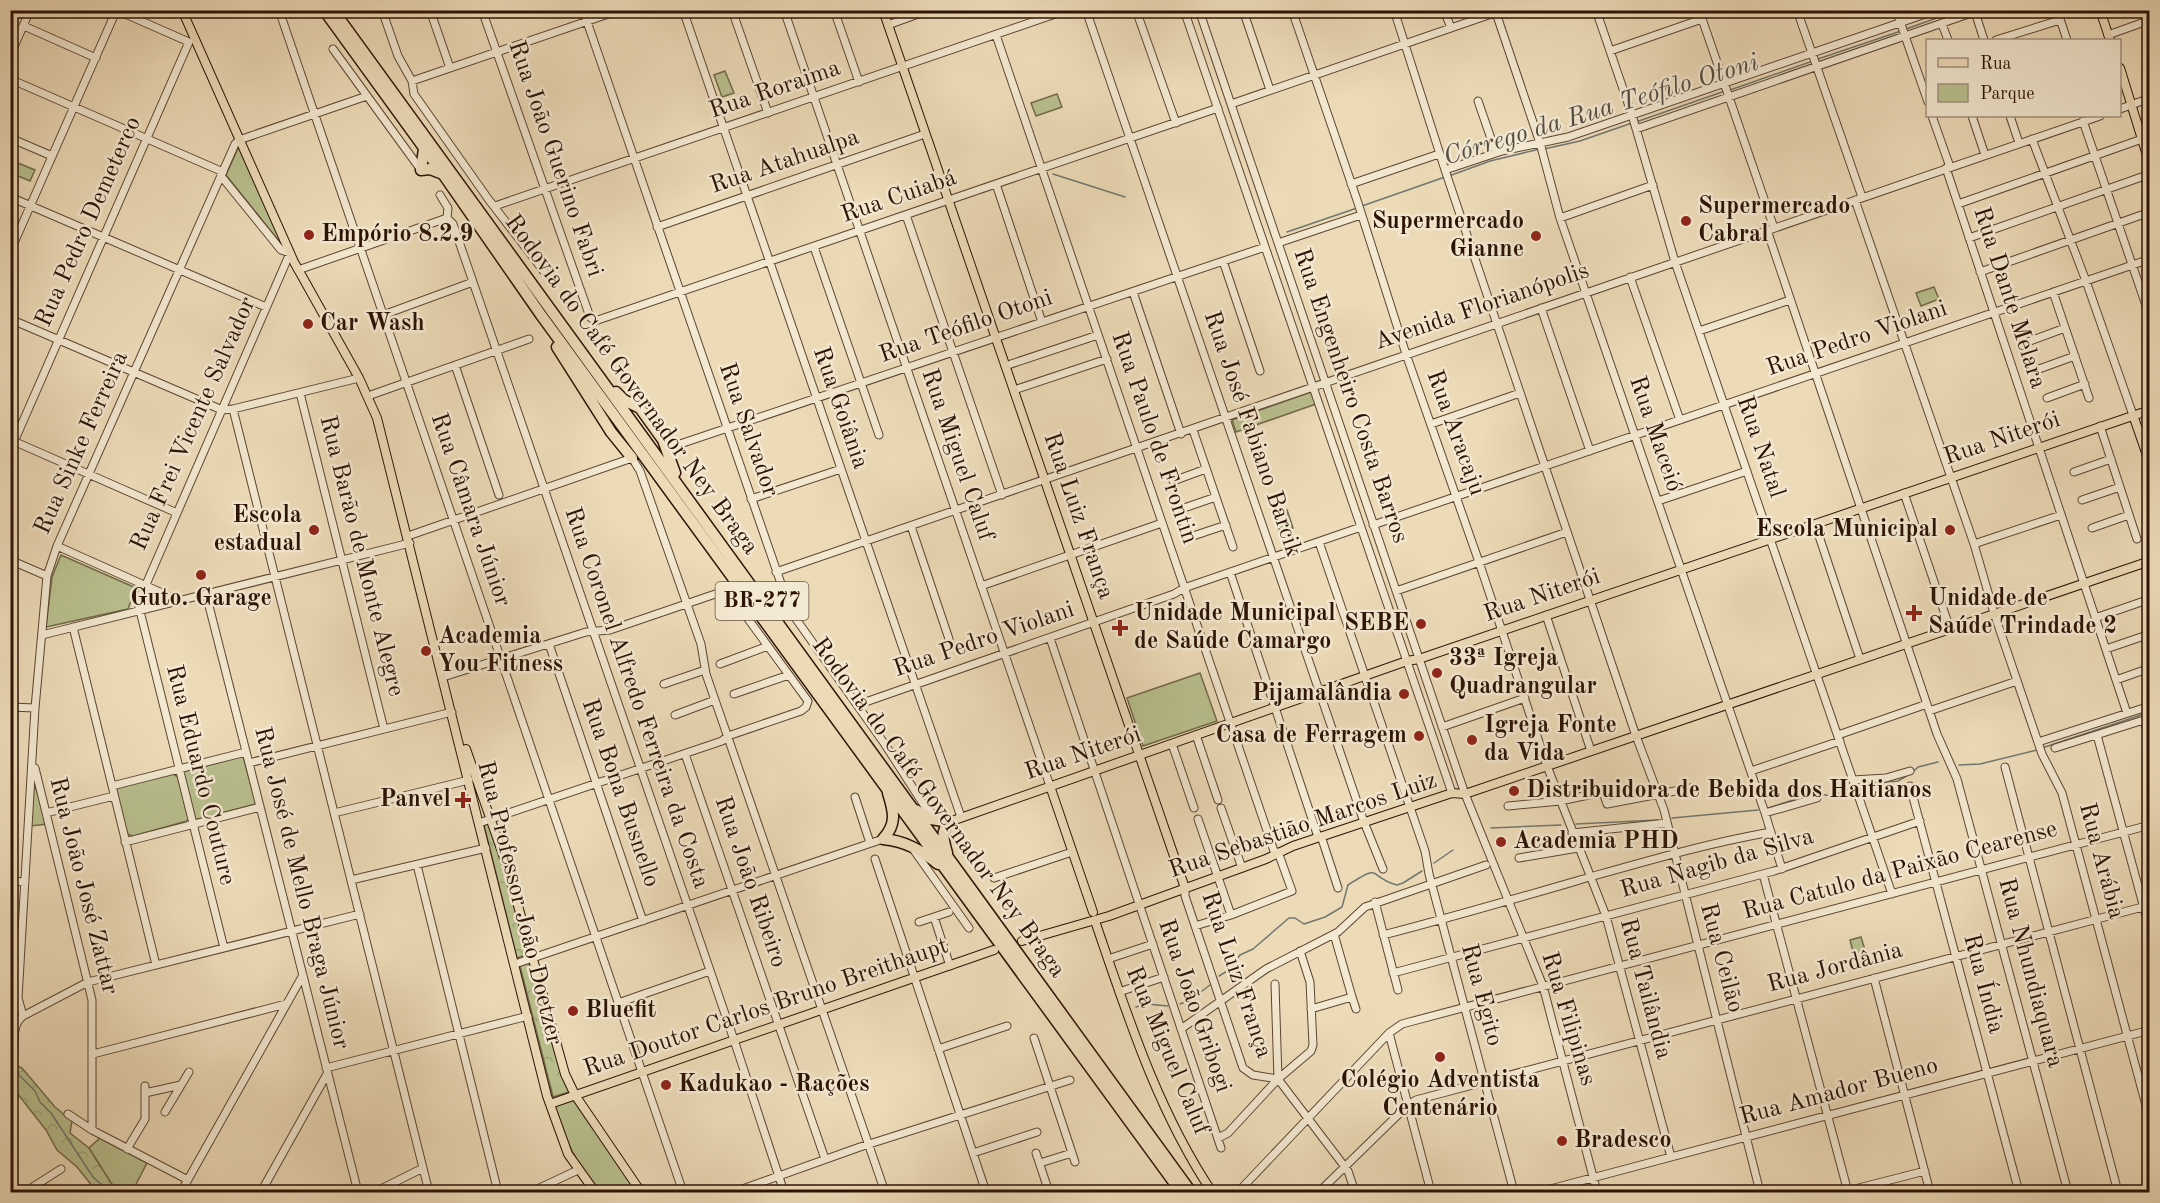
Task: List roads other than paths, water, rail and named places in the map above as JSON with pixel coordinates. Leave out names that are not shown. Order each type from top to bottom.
[{"type":"highway","name":"Rodovia do Café Governador Ney Braga","points":[[324,10],[443,174],[541,315],[950,875],[1188,1192]]},
{"type":"highway","name":"Rodovia do Café Governador Ney Braga","points":[[333,10],[1188,1192]]},
{"type":"highway","points":[[424,149],[424,163],[421,170],[430,169],[443,174]]},
{"type":"highway","points":[[541,315],[569,367],[611,432],[632,458]]},
{"type":"highway","points":[[581,353],[595,366],[621,398],[640,408],[663,440],[669,461],[691,503]]},
{"type":"highway","points":[[885,784],[893,812],[891,828],[883,839],[910,845],[924,853],[950,875]]},
{"type":"highway","points":[[909,804],[931,819],[949,822],[943,836],[950,862]]},
{"type":"highway","points":[[891,828],[898,841]]},
{"type":"highway","points":[[891,828],[899,830],[910,845]]},
{"type":"main road","name":"Rua Professor João Doetzer","points":[[182,10],[192,41],[240,140],[290,253],[359,378],[383,438],[550,1104],[561,1137],[578,1170],[595,1192]]},
{"type":"main road","name":"Rua Luiz França","points":[[883,10],[1185,888]]},
{"type":"main road","points":[[2100,10],[2109,38]]},
{"type":"main road","points":[[2121,71],[2150,165]]},
{"type":"main road","name":"Rua Niterói","points":[[949,822],[1407,661],[1419,659],[2150,410]]},
{"type":"main road","points":[[2133,415],[2150,464]]},
{"type":"main road","name":"Rua Sebastião Marcos Luiz","points":[[1094,916],[1118,912],[1242,868],[1319,837],[1452,794],[1464,794],[2150,561]]},
{"type":"main road","name":"Rua Professor João Doetzer","points":[[452,712],[507,866],[562,1068],[575,1095],[641,1192]]},
{"type":"main road","name":"Rua Miguel Caluf","points":[[1050,786],[1119,992],[1167,1113],[1212,1192]]},
{"type":"main road","points":[[1022,941],[1080,925],[1094,916]]},
{"type":"main road","name":"Rua Doutor Carlos Bruno Breithaupt","points":[[550,1104],[994,950]]},
{"type":"street","points":[[10,56],[30,10]]},
{"type":"street","name":"Rua Câmara Júnior","points":[[279,10],[683,1192]]},
{"type":"street","points":[[382,10],[398,56],[412,81],[414,94],[552,282]]},
{"type":"street","points":[[430,10],[450,68]]},
{"type":"street","name":"Rua João Guerino Fabri","points":[[482,10],[590,317],[593,320]]},
{"type":"street","name":"Rua Salvador","points":[[583,10],[792,613],[924,805],[932,813],[949,822]]},
{"type":"street","points":[[412,81],[620,10]]},
{"type":"street","name":"Rua Goiânia","points":[[683,10],[961,817]]},
{"type":"street","points":[[732,10],[768,113]]},
{"type":"street","name":"Rua Miguel Caluf","points":[[784,10],[1050,786]]},
{"type":"street","points":[[834,10],[859,82]]},
{"type":"street","points":[[888,25],[929,10]]},
{"type":"street","name":"Rua Roraima","points":[[495,206],[1067,10]]},
{"type":"street","name":"Rua José Fabiano Barcik","points":[[1086,10],[1364,822],[1383,869]]},
{"type":"street","points":[[1136,10],[1176,123]]},
{"type":"street","name":"Rua Engenheiro Costa Barros","points":[[1184,10],[1452,794]]},
{"type":"street","name":"Rua Engenheiro Costa Barros","points":[[1199,10],[1464,794]]},
{"type":"street","points":[[1242,10],[1270,90]]},
{"type":"street","name":"Rua Aracaju","points":[[1292,10],[1406,354],[1457,496],[1547,766]]},
{"type":"street","name":"Rua Ceilão","points":[[1394,10],[1439,154],[1636,736],[1658,793],[1760,1192]]},
{"type":"street","points":[[1444,10],[1451,28]]},
{"type":"street","name":"Rua Natal","points":[[1596,10],[1632,115],[1699,332],[1892,894]]},
{"type":"street","name":"Rua Nhundiaquara","points":[[1699,10],[1729,97],[1790,300],[1939,740],[1952,764],[2068,1192]]},
{"type":"street","name":"Rua Arábia","points":[[1797,10],[1905,343],[1974,544],[2017,681],[2042,754],[2061,788],[2150,1120]]},
{"type":"street","points":[[1896,10],[1926,96]]},
{"type":"street","points":[[1447,174],[1496,153],[1568,137],[1937,10]]},
{"type":"street","points":[[2057,10],[2067,39]]},
{"type":"street","points":[[2143,10],[2150,30]]},
{"type":"street","points":[[10,252],[116,11],[192,41]]},
{"type":"street","points":[[1230,104],[1498,11]]},
{"type":"street","name":"Rua Maceió","points":[[1498,11],[1540,143],[1560,218],[1751,771],[1782,868]]},
{"type":"street","points":[[1636,129],[1977,11],[1984,39]]},
{"type":"street","points":[[1610,51],[1702,19]]},
{"type":"street","points":[[1999,39],[2060,20]]},
{"type":"street","points":[[2109,38],[2148,20]]},
{"type":"street","points":[[1942,24],[1947,39]]},
{"type":"street","points":[[24,26],[96,58]]},
{"type":"street","name":"Rua Paulo de Frontin","points":[[996,35],[1230,723],[1292,891],[1231,915]]},
{"type":"street","name":"Rua Pedro Demeterco","points":[[10,451],[192,41]]},
{"type":"street","points":[[333,49],[421,170]]},
{"type":"street","points":[[10,79],[222,174],[281,250],[290,253]]},
{"type":"street","points":[[240,140],[367,96]]},
{"type":"street","points":[[2121,109],[2150,98]]},
{"type":"street","points":[[1478,101],[1496,153]]},
{"type":"street","name":"Rua Cuiabá","points":[[593,320],[770,262],[1218,108]]},
{"type":"street","name":"Rua Dante Melara","points":[[1932,117],[1980,272],[2127,713]]},
{"type":"street","points":[[1972,117],[1985,155]]},
{"type":"street","points":[[2010,117],[2019,143]]},
{"type":"street","name":"Avenida Florianópolis","points":[[776,572],[1193,430],[1314,388],[1325,382],[2093,117]]},
{"type":"street","points":[[2083,121],[2150,317]]},
{"type":"street","name":"Rua Atahualpa","points":[[657,226],[925,134]]},
{"type":"street","points":[[10,138],[52,156]]},
{"type":"street","points":[[2032,139],[2086,281],[2133,415]]},
{"type":"street","points":[[1958,204],[2142,139]]},
{"type":"street","name":"Rua Sinke Ferreira","points":[[12,1066],[15,1028],[23,1016],[18,998],[35,708],[47,576],[57,546],[179,270],[235,144],[240,140]]},
{"type":"street","points":[[1351,184],[1439,154]]},
{"type":"street","points":[[1969,238],[2150,174]]},
{"type":"street","points":[[996,184],[1042,322]]},
{"type":"street","points":[[1560,218],[1653,185]]},
{"type":"street","name":"Rua Coronel Alfredo Ferreira da Costa","points":[[440,195],[448,208],[447,218],[453,224],[497,351],[784,1192]]},
{"type":"street","points":[[10,197],[266,308]]},
{"type":"street","points":[[1278,243],[1359,209]]},
{"type":"street","points":[[1980,272],[2150,212]]},
{"type":"street","points":[[906,215],[1002,495]]},
{"type":"street","points":[[298,270],[447,218]]},
{"type":"street","points":[[814,247],[879,435]]},
{"type":"street","name":"Rua Teófilo Otoni","points":[[680,444],[1265,247]]},
{"type":"street","name":"Rua Frei Vicente Salvador","points":[[139,611],[138,600],[290,253]]},
{"type":"street","name":"Rua Pedro Violani","points":[[1373,525],[2150,259]]},
{"type":"street","points":[[1223,261],[1260,371]]},
{"type":"street","points":[[1630,277],[1680,420]]},
{"type":"street","points":[[383,315],[473,282]]},
{"type":"street","points":[[1133,292],[1181,434]]},
{"type":"street","points":[[2053,292],[2089,398]]},
{"type":"street","points":[[1699,332],[1790,300]]},
{"type":"street","points":[[1540,308],[1590,451]]},
{"type":"street","points":[[10,319],[222,410],[359,378]]},
{"type":"street","points":[[2030,340],[2065,328]]},
{"type":"street","points":[[1005,366],[1098,334]]},
{"type":"street","points":[[368,396],[529,339]]},
{"type":"street","points":[[2039,369],[2075,356]]},
{"type":"street","points":[[1014,390],[1107,359]]},
{"type":"street","points":[[455,365],[499,495]]},
{"type":"street","points":[[2047,398],[2085,384]]},
{"type":"street","name":"Rua Barão de Monte Alegre","points":[[300,393],[384,729]]},
{"type":"street","points":[[1431,424],[1520,393]]},
{"type":"street","points":[[233,409],[429,1192]]},
{"type":"street","points":[[2100,426],[2137,539]]},
{"type":"street","points":[[1193,430],[1233,547]]},
{"type":"street","points":[[663,440],[680,444],[669,461]]},
{"type":"street","points":[[13,441],[177,513]]},
{"type":"street","points":[[42,635],[342,560],[409,539],[453,520],[632,458],[640,471],[687,604],[715,700],[885,1192]]},
{"type":"street","points":[[2074,472],[2111,459]]},
{"type":"street","points":[[751,499],[841,469]]},
{"type":"street","points":[[1173,481],[1206,469]]},
{"type":"street","points":[[1658,501],[1747,471]]},
{"type":"street","points":[[2082,500],[2120,487]]},
{"type":"street","points":[[1904,493],[1950,628]]},
{"type":"street","points":[[1181,508],[1216,497]]},
{"type":"street","points":[[1974,544],[2061,515]]},
{"type":"street","points":[[2092,528],[2129,516]]},
{"type":"street","points":[[981,586],[1162,523]]},
{"type":"street","points":[[1815,524],[1860,659]]},
{"type":"street","points":[[1193,536],[1226,525]]},
{"type":"street","points":[[911,526],[949,639]]},
{"type":"street","name":"Rua Pedro Violani","points":[[857,705],[1174,594],[1184,588],[1361,528]]},
{"type":"street","points":[[1396,591],[1567,532]]},
{"type":"street","name":"Rua Egito","points":[[1319,542],[1425,851],[1431,884],[1515,1192]]},
{"type":"street","points":[[57,546],[180,600]]},
{"type":"street","points":[[10,560],[47,576]]},
{"type":"street","points":[[1230,572],[1338,888]]},
{"type":"street","points":[[443,677],[586,632],[610,630],[727,590],[807,699],[806,707],[801,711],[728,736],[722,741],[479,823]]},
{"type":"street","name":"Rua José de Mello Braga Júnior","points":[[206,594],[358,1192]]},
{"type":"street","points":[[2095,618],[2150,599]]},
{"type":"street","name":"Rua Eduardo Couture","points":[[139,611],[224,948]]},
{"type":"street","points":[[1546,615],[1591,751]]},
{"type":"street","points":[[73,627],[156,965]]},
{"type":"street","points":[[2106,649],[2150,634]]},
{"type":"street","name":"Rua João Gribogi","points":[[1050,638],[1221,1148]]},
{"type":"street","name":"Rua Bona Busnello","points":[[549,644],[643,921]]},
{"type":"street","points":[[720,664],[768,646]]},
{"type":"street","points":[[2116,680],[2150,668]]},
{"type":"street","points":[[664,684],[705,670]]},
{"type":"street","points":[[734,694],[789,675]]},
{"type":"street","points":[[1751,771],[1839,738],[2017,681]]},
{"type":"street","points":[[1442,727],[1525,698]]},
{"type":"street","points":[[675,715],[715,700]]},
{"type":"street","points":[[2038,742],[2150,705]]},
{"type":"street","points":[[10,707],[35,708]]},
{"type":"street","points":[[249,763],[452,712]]},
{"type":"street","points":[[2055,748],[2147,719],[2150,742]]},
{"type":"street","points":[[1196,735],[1218,800]]},
{"type":"street","points":[[2097,735],[2123,832],[2146,905],[2150,930]]},
{"type":"street","points":[[1172,744],[1194,808]]},
{"type":"street","points":[[112,786],[246,752]]},
{"type":"street","name":"Rua João Ribeiro","points":[[685,754],[825,1159]]},
{"type":"street","name":"Rua João José Zattar","points":[[33,760],[93,1008],[92,1130]]},
{"type":"street","name":"Rua Tailândia","points":[[1547,766],[1606,916],[1671,1157]]},
{"type":"street","points":[[2005,767],[2118,1192]]},
{"type":"street","points":[[1853,780],[1886,778],[1910,771]]},
{"type":"street","points":[[334,813],[469,780]]},
{"type":"street","name":"Rua Índia","points":[[1910,786],[2019,1192]]},
{"type":"street","points":[[1508,806],[1560,801],[1604,792],[1607,804],[1691,788]]},
{"type":"street","name":"Rua Filipinas","points":[[1464,794],[1543,987],[1597,1192]]},
{"type":"street","points":[[46,813],[114,796]]},
{"type":"street","points":[[855,797],[870,843]]},
{"type":"street","points":[[1765,813],[1817,798]]},
{"type":"street","points":[[125,842],[260,807]]},
{"type":"street","points":[[1221,808],[1242,868]]},
{"type":"street","points":[[1195,926],[1231,915],[1198,819]]},
{"type":"street","name":"Rua Nagib da Silva","points":[[1393,973],[1763,874],[1920,821]]},
{"type":"street","points":[[1572,833],[1667,823]]},
{"type":"street","name":"Rua Catulo da Paixão Cearense","points":[[1238,1192],[1389,1032],[1402,1024],[2150,825]]},
{"type":"street","points":[[1383,935],[1674,853],[1725,840],[1771,832]]},
{"type":"street","points":[[514,964],[883,839]]},
{"type":"street","points":[[910,845],[969,928]]},
{"type":"street","points":[[1519,858],[1578,848]]},
{"type":"street","points":[[351,880],[486,849]]},
{"type":"street","points":[[994,878],[1072,852]]},
{"type":"street","points":[[875,859],[986,1192]]},
{"type":"street","points":[[417,865],[498,1192]]},
{"type":"street","points":[[1181,1029],[1266,969],[1334,934],[1360,909],[1486,865]]},
{"type":"street","points":[[1763,874],[1847,1192],[1925,1171]]},
{"type":"street","points":[[10,880],[25,882]]},
{"type":"street","name":"Rua Luiz França","points":[[1185,888],[1185,896],[1245,1071],[1253,1075],[1278,1079]]},
{"type":"street","points":[[1375,902],[1398,990]]},
{"type":"street","name":"Rua Jordânia","points":[[1319,1192],[1408,1105],[1416,1100],[2146,905]]},
{"type":"street","points":[[919,922],[949,912]]},
{"type":"street","points":[[23,1016],[88,982],[360,914]]},
{"type":"street","points":[[934,917],[950,966]]},
{"type":"street","points":[[1334,934],[1356,1009]]},
{"type":"street","points":[[1108,958],[1153,944]]},
{"type":"street","points":[[1218,1138],[1228,1132],[1278,1079],[1313,1048],[1310,982],[1300,951]]},
{"type":"street","points":[[618,1003],[710,971]]},
{"type":"street","points":[[182,1192],[303,975]]},
{"type":"street","points":[[1119,992],[1164,977]]},
{"type":"street","points":[[1874,978],[1930,1192]]},
{"type":"street","points":[[1275,984],[1278,1079],[1345,1167],[1355,1192]]},
{"type":"street","points":[[1311,1009],[1352,998]]},
{"type":"street","points":[[93,1054],[286,1005]]},
{"type":"street","points":[[261,1192],[327,1071],[394,1050],[528,1016]]},
{"type":"street","points":[[938,1049],[1007,1026]]},
{"type":"street","name":"Rua Amador Bueno","points":[[1539,1192],[2150,1029]]},
{"type":"street","points":[[1389,1032],[1431,1192]]},
{"type":"street","points":[[1034,1038],[1075,1162]]},
{"type":"street","points":[[165,1112],[189,1072]]},
{"type":"street","points":[[734,1192],[779,1178],[825,1159],[1070,1080]]},
{"type":"street","points":[[127,1149],[145,1119],[145,1089],[181,1085]]},
{"type":"street","points":[[68,1114],[92,1130],[187,1183],[191,1192]]},
{"type":"street","points":[[973,1153],[1036,1132]]},
{"type":"street","points":[[1036,1153],[1048,1189]]},
{"type":"street","points":[[1040,1163],[1072,1153]]},
{"type":"street","points":[[25,1192],[61,1168]]},
{"type":"street","points":[[375,1192],[423,1168]]},
{"type":"street","points":[[531,1192],[578,1170]]},
{"type":"waterway","name":"Córrego da Rua Teófilo Otoni","points":[[1906,29],[1959,10]]},
{"type":"waterway","name":"Córrego da Rua Teófilo Otoni","points":[[1818,59],[1901,31]]},
{"type":"waterway","name":"Córrego da Rua Teófilo Otoni","points":[[1730,90],[1810,62]]},
{"type":"waterway","name":"Córrego da Rua Teófilo Otoni","points":[[1636,122],[1725,91]]},
{"type":"waterway","name":"Córrego da Rua Teófilo Otoni","points":[[1544,149],[1580,141],[1632,123]]},
{"type":"waterway","name":"Córrego da Rua Teófilo Otoni","points":[[1449,176],[1490,161],[1540,149]]},
{"type":"waterway","name":"Córrego da Rua Teófilo Otoni","points":[[1053,174],[1125,197]]},
{"type":"waterway","name":"Córrego da Rua Teófilo Otoni","points":[[1362,206],[1445,177]]},
{"type":"waterway","name":"Córrego da Rua Teófilo Otoni","points":[[1287,232],[1357,208]]},
{"type":"waterway","points":[[2042,748],[2150,712]]},
{"type":"waterway","points":[[1959,765],[1980,764],[2037,750]]},
{"type":"waterway","points":[[1912,773],[1918,767],[1938,762]]},
{"type":"waterway","points":[[1872,784],[1898,781],[1908,775]]},
{"type":"waterway","points":[[1768,808],[1815,793],[1831,796],[1849,789]]},
{"type":"waterway","points":[[1672,818],[1758,810]]},
{"type":"waterway","points":[[1576,824],[1658,820]]},
{"type":"waterway","points":[[1491,828],[1561,825]]},
{"type":"waterway","points":[[1434,863],[1453,850]]},
{"type":"waterway","points":[[1219,976],[1229,970],[1240,955],[1253,949],[1289,918],[1295,918],[1304,924],[1325,917],[1342,907],[1348,885],[1367,874],[1375,873],[1397,885],[1422,871]]},
{"type":"waterway","points":[[1180,1004],[1190,1000],[1210,985]]},
{"type":"waterway","points":[[1136,1007],[1147,1004],[1168,1006]]},
{"type":"waterway","points":[[10,1022],[17,1010]]},
{"type":"waterway","points":[[16,1072],[35,1091],[40,1102],[51,1113],[93,1177],[102,1185],[103,1192]]},
{"type":"place","name":"Supermercado Cabral","points":[[1686,221]]},
{"type":"place","name":"Empório 8.2.9","points":[[309,235]]},
{"type":"place","name":"Supermercado Gianne","points":[[1536,236]]},
{"type":"place","name":"Car Wash","points":[[308,324]]},
{"type":"place","name":"Escola estadual","points":[[314,530]]},
{"type":"place","name":"Escola Municipal","points":[[1950,530]]},
{"type":"place","name":"Guto. Garage","points":[[201,575]]},
{"type":"place","name":"Unidade de Saúde Trindade 2","points":[[1914,613]]},
{"type":"place","name":"SEBE","points":[[1421,624]]},
{"type":"place","name":"Unidade Municipal de Saúde Camargo","points":[[1120,628]]},
{"type":"place","name":"Academia You Fitness","points":[[426,651]]},
{"type":"place","name":"33ª Igreja Quadrangular","points":[[1437,673]]},
{"type":"place","name":"Pijamalândia","points":[[1404,694]]},
{"type":"place","name":"Casa de Ferragem","points":[[1419,736]]},
{"type":"place","name":"Igreja Fonte da Vida","points":[[1472,740]]},
{"type":"place","name":"Distribuidora de Bebida dos Haitianos","points":[[1514,791]]},
{"type":"place","name":"Panvel","points":[[463,800]]},
{"type":"place","name":"Academia PHD","points":[[1501,842]]},
{"type":"place","name":"Bluefit","points":[[573,1011]]},
{"type":"place","name":"Colégio Adventista Centenário","points":[[1440,1057]]},
{"type":"place","name":"Kadukao - Rações","points":[[666,1085]]},
{"type":"place","name":"Bradesco","points":[[1562,1141]]}]
